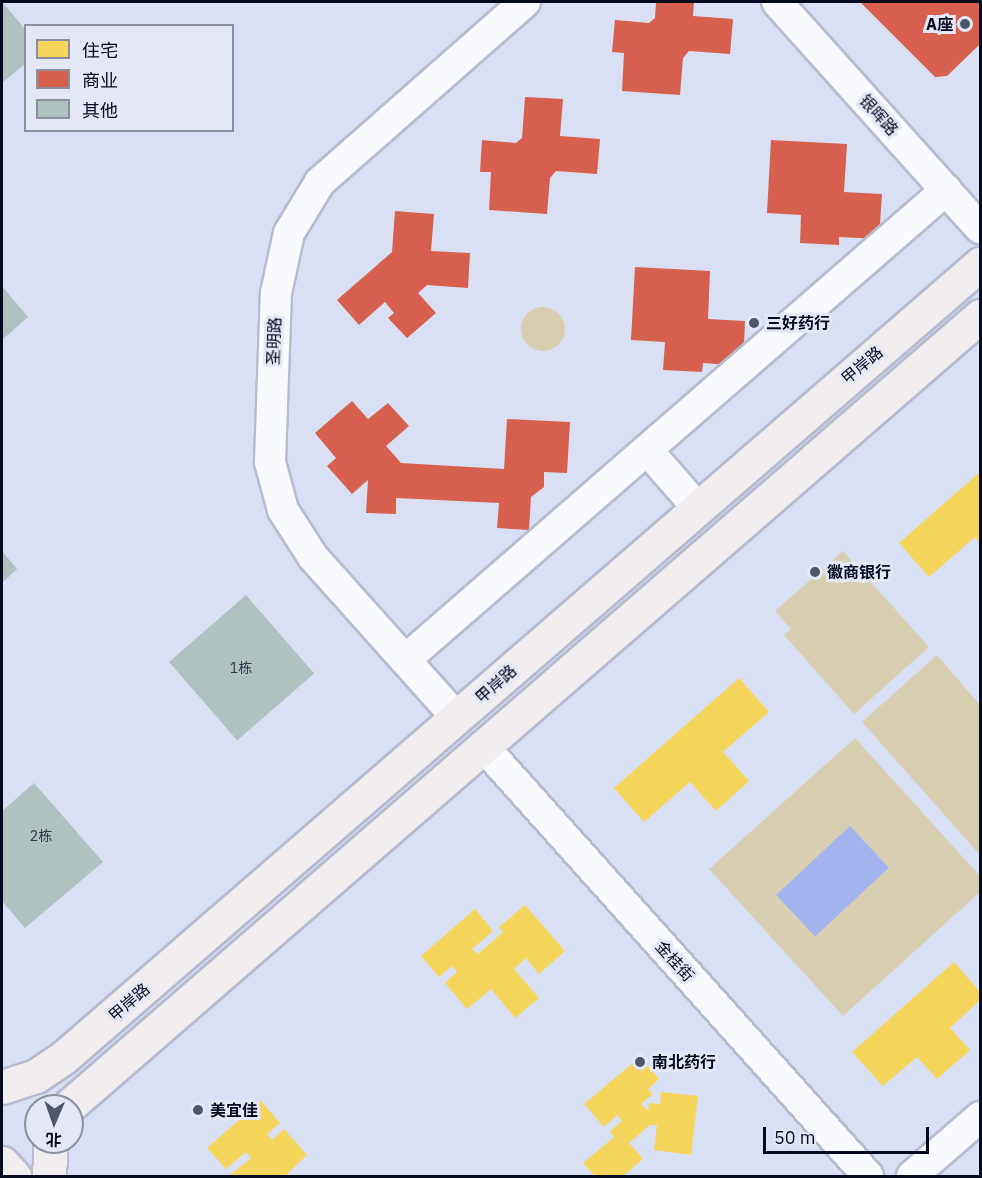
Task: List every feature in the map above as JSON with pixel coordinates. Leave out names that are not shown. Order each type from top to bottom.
[{"type":"main road","name":"甲岸路","points":[[2,1087],[36,1076],[64,1057],[457,718],[696,506],[981,264]]},
{"type":"main road","points":[[83,1094],[981,316]]},
{"type":"main road","points":[[328,829],[322,842],[328,858],[345,862],[355,856]]},
{"type":"main road","points":[[49,1176],[50,1154]]},
{"type":"main road","points":[[2,1163],[14,1176]]},
{"type":"street","name":"圣明路","points":[[457,718],[302,542],[277,494],[270,442],[278,273],[290,233],[320,182],[525,2]]},
{"type":"street","name":"银晖路","points":[[777,2],[981,228]]},
{"type":"street","points":[[405,660],[946,190]]},
{"type":"street","points":[[647,450],[696,506]]},
{"type":"street","name":"金桂街","points":[[483,746],[868,1176]]},
{"type":"street","points":[[912,1176],[981,1117]]},
{"type":"shaded area","points":[[543,307],[552,308],[559,313],[564,320],[564,338],[559,345],[552,350],[543,351],[534,350],[527,345],[522,338],[521,329],[522,320],[527,313],[534,308]]},
{"type":"shaded area","points":[[843,551],[929,647],[854,714],[784,635],[791,629],[775,611]]},
{"type":"shaded area","points":[[937,655],[980,705],[980,855],[862,722]]},
{"type":"shaded area","points":[[855,738],[980,876],[980,892],[843,1016],[709,869]]},
{"type":"water","points":[[850,826],[889,868],[815,937],[776,895]]},
{"type":"building: 住宅","name":"A座","points":[[969,2],[980,2],[980,44],[950,72],[926,46],[971,4]]},
{"type":"building: 住宅","points":[[980,472],[980,544],[975,537],[929,577],[899,543]]},
{"type":"building: 住宅","points":[[739,678],[769,712],[723,752],[749,781],[716,811],[690,782],[644,822],[614,788]]},
{"type":"building: 住宅","points":[[525,905],[565,951],[539,974],[526,958],[514,969],[539,998],[515,1018],[491,989],[467,1009],[445,983],[457,972],[452,966],[439,977],[421,956],[475,909],[493,931],[472,949],[478,954],[503,932],[499,927]]},
{"type":"building: 住宅","points":[[954,962],[980,992],[980,1000],[950,1028],[970,1050],[937,1079],[917,1057],[883,1086],[852,1052]]},
{"type":"building: 住宅","points":[[640,1057],[659,1079],[648,1089],[653,1094],[641,1104],[648,1111],[649,1103],[660,1104],[661,1092],[698,1096],[691,1155],[654,1150],[657,1125],[650,1125],[629,1143],[643,1159],[623,1176],[595,1176],[583,1163],[614,1137],[610,1131],[622,1121],[617,1115],[604,1127],[584,1104]]},
{"type":"building: 住宅","points":[[261,1101],[280,1123],[267,1134],[272,1140],[284,1129],[307,1155],[285,1176],[229,1176],[251,1158],[246,1152],[226,1169],[207,1148]]},
{"type":"building: 商业","points":[[656,2],[694,2],[693,16],[733,19],[730,54],[689,51],[683,58],[680,95],[622,91],[624,53],[612,52],[615,20],[649,23],[655,18]]},
{"type":"building: 商业","points":[[860,2],[980,2],[980,44],[947,76],[935,77]]},
{"type":"building: 商业","points":[[525,97],[563,99],[560,136],[600,139],[597,174],[556,171],[550,178],[547,214],[489,210],[491,172],[480,172],[482,140],[516,143],[522,138]]},
{"type":"building: 商业","points":[[771,140],[847,144],[844,192],[882,194],[879,239],[839,237],[839,245],[800,243],[801,215],[767,213]]},
{"type":"building: 商业","points":[[395,211],[434,214],[431,251],[470,253],[468,288],[427,285],[418,293],[436,313],[407,338],[388,318],[394,313],[385,302],[359,325],[337,300],[392,252]]},
{"type":"building: 商业","points":[[635,267],[710,271],[708,319],[745,321],[743,366],[703,363],[702,372],[663,370],[665,342],[631,340]]},
{"type":"building: 商业","points":[[352,401],[368,419],[388,403],[409,426],[386,446],[401,463],[504,469],[507,419],[570,422],[567,473],[544,472],[544,487],[531,497],[529,530],[497,528],[499,503],[396,498],[396,514],[366,513],[368,480],[352,494],[327,466],[336,458],[315,433]]},
{"type":"building: 其他","points":[[2,2],[24,28],[24,65],[2,83]]},
{"type":"building: 其他","points":[[2,286],[28,317],[2,340]]},
{"type":"building: 其他","points":[[2,551],[17,569],[2,583]]},
{"type":"building: 其他","points":[[246,595],[314,673],[237,740],[169,662]]},
{"type":"building: 其他","points":[[34,783],[103,862],[25,928],[2,901],[2,811]]},
{"type":"place","name":"A座","points":[[965,24]]},
{"type":"place","name":"三好药行","points":[[754,323]]},
{"type":"place","name":"徽商银行","points":[[815,572]]},
{"type":"place","name":"南北药行","points":[[640,1062]]},
{"type":"place","name":"美宜佳","points":[[198,1110]]}]
